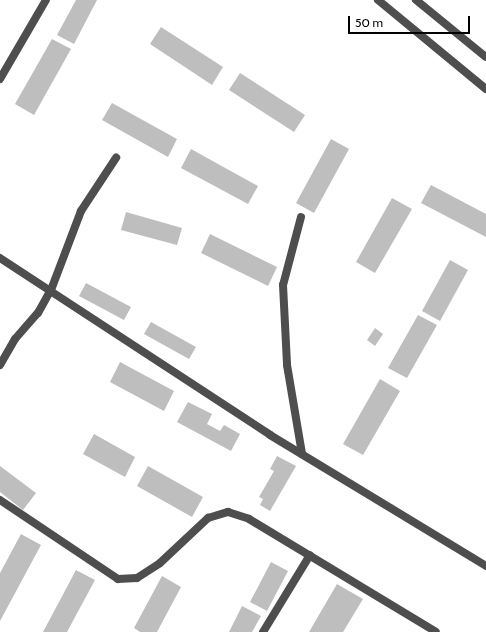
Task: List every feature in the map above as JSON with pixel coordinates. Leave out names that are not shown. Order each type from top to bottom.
[{"type":"street","points":[[0,79],[46,0]]},
{"type":"street","points":[[378,0],[486,89]]},
{"type":"street","points":[[416,0],[486,57]]},
{"type":"street","points":[[0,365],[15,339],[38,313],[51,290],[81,211],[116,158]]},
{"type":"street","points":[[301,218],[283,285],[287,365],[302,454]]},
{"type":"street","points":[[0,258],[302,454],[486,566]]},
{"type":"street","points":[[0,500],[118,579],[137,578],[160,563],[208,518],[228,512],[249,519],[436,632]]},
{"type":"street","points":[[263,632],[310,555]]},
{"type":"building","points":[[76,0],[97,0],[74,44],[57,35]]},
{"type":"building","points":[[161,27],[223,67],[212,85],[150,44]]},
{"type":"building","points":[[52,39],[71,49],[34,115],[15,104]]},
{"type":"building","points":[[240,73],[305,115],[294,132],[229,90]]},
{"type":"building","points":[[112,103],[177,139],[168,157],[102,120]]},
{"type":"building","points":[[331,139],[349,149],[314,213],[296,203]]},
{"type":"building","points":[[191,149],[258,186],[248,204],[181,168]]},
{"type":"building","points":[[431,185],[486,214],[486,237],[421,203]]},
{"type":"building","points":[[392,198],[412,209],[375,273],[356,262]]},
{"type":"building","points":[[126,212],[182,228],[177,245],[121,230]]},
{"type":"building","points":[[210,234],[277,267],[268,286],[201,253]]},
{"type":"building","points":[[450,260],[468,270],[440,321],[422,311]]},
{"type":"building","points":[[86,283],[131,307],[124,320],[79,296]]},
{"type":"building","points":[[418,315],[437,325],[407,378],[388,368]]},
{"type":"building","points":[[151,322],[196,347],[189,359],[144,334]]},
{"type":"building","points":[[375,328],[383,334],[375,346],[367,340]]},
{"type":"building","points":[[120,362],[174,391],[164,411],[110,382]]},
{"type":"building","points":[[380,379],[400,391],[363,455],[343,444]]},
{"type":"building","points":[[188,402],[212,414],[207,424],[220,431],[224,425],[240,434],[231,451],[177,422]]},
{"type":"building","points":[[94,434],[135,457],[125,477],[83,454]]},
{"type":"building","points":[[277,456],[296,466],[270,511],[260,505],[263,499],[259,497],[274,471],[270,469]]},
{"type":"building","points":[[0,466],[36,493],[23,510],[0,492]]},
{"type":"building","points":[[148,466],[203,497],[192,517],[137,486]]},
{"type":"building","points":[[21,534],[41,545],[0,621],[0,573]]},
{"type":"building","points":[[271,562],[288,571],[267,611],[250,602]]},
{"type":"building","points":[[76,570],[95,580],[67,632],[43,632]]},
{"type":"building","points":[[162,576],[181,587],[157,632],[140,632],[134,628]]},
{"type":"building","points":[[337,584],[363,599],[343,632],[309,632]]},
{"type":"building","points":[[242,606],[261,616],[252,632],[229,632]]}]
